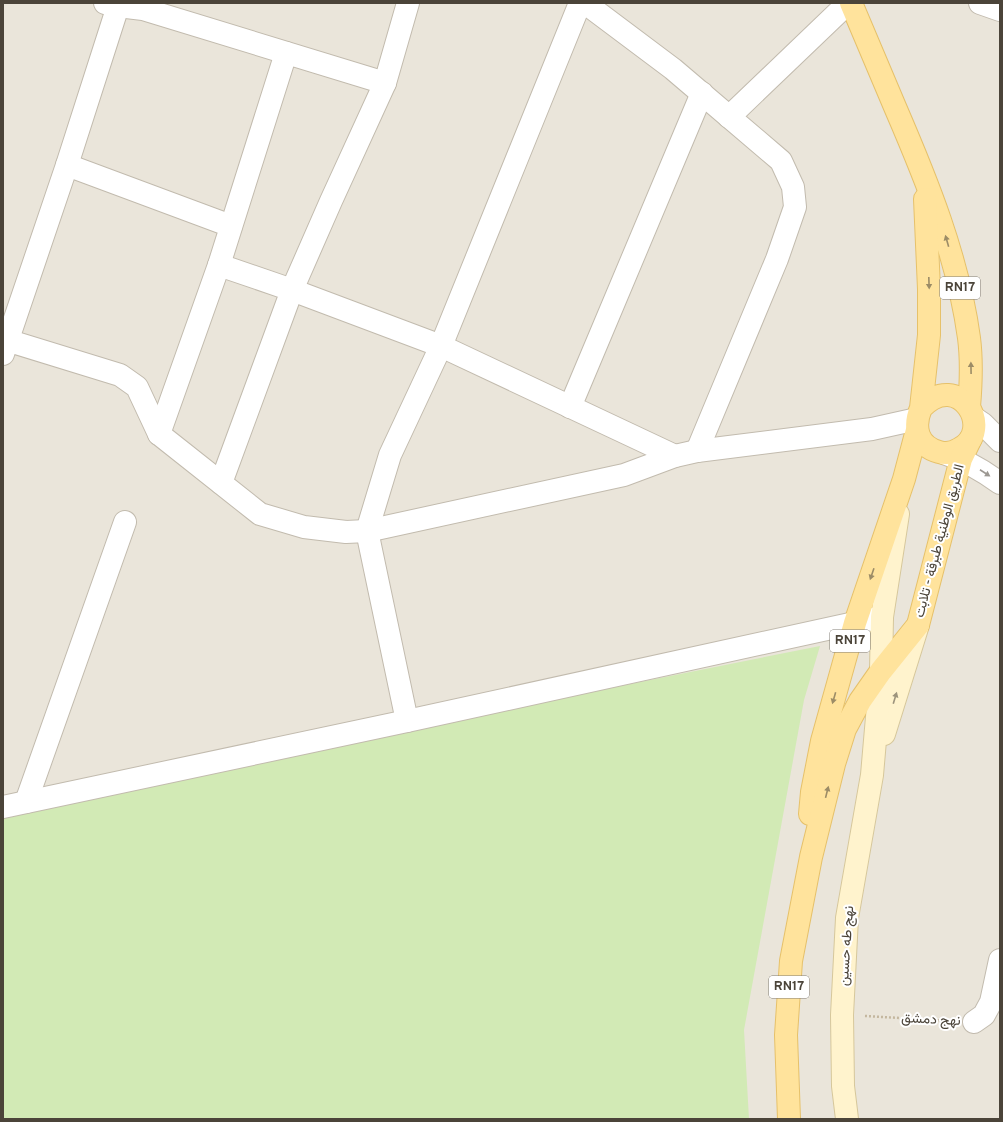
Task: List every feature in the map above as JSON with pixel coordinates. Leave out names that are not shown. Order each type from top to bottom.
[{"type":"main road","name":"الطريق الوطنية طبرقة - تلابت","points":[[850,3],[924,174],[940,219],[960,290],[969,338],[972,413]]},
{"type":"main road","name":"الطريق الوطنية طبرقة - تلابت","points":[[811,857],[809,829],[812,792],[822,741],[855,623],[904,479],[918,419],[929,335],[930,289],[924,174]]},
{"type":"main road","points":[[958,451],[932,450],[922,442],[918,419],[929,400],[940,395],[951,395],[962,400],[972,413]]},
{"type":"main road","name":"RN17","points":[[958,451],[974,429],[972,413]]},
{"type":"main road","name":"الطريق الوطنية طبرقة - تلابت","points":[[789,1119],[786,1035],[791,960],[811,857],[834,764],[846,729],[860,701],[881,671],[918,625],[958,451]]},
{"type":"main road","points":[[872,775],[881,671],[882,617],[904,479]]},
{"type":"main road","points":[[872,775],[918,625]]},
{"type":"main road","name":"نهج طه حسين","points":[[847,1119],[843,1086],[842,1015],[847,918],[872,775]]},
{"type":"street","points":[[221,483],[292,290],[385,83],[408,3]]},
{"type":"street","points":[[407,721],[366,531],[390,456],[441,346],[580,3]]},
{"type":"street","points":[[586,3],[673,69],[781,161],[793,187],[795,207],[777,259],[697,451]]},
{"type":"street","points":[[729,117],[850,3]]},
{"type":"street","points":[[980,3],[1000,10]]},
{"type":"street","points":[[385,83],[144,6],[112,5],[68,166],[5,344],[120,375],[137,387],[159,434],[260,514],[304,527],[346,532],[366,531],[624,474],[674,456],[697,451],[872,429],[918,419]]},
{"type":"street","points":[[159,434],[220,265],[286,52]]},
{"type":"street","points":[[570,406],[702,93]]},
{"type":"street","points":[[68,166],[231,226]]},
{"type":"street","points":[[220,265],[292,290],[441,346],[674,456]]},
{"type":"street","points":[[972,413],[1000,441]]},
{"type":"street","points":[[958,451],[1000,484]]},
{"type":"street","points":[[26,802],[125,522]]},
{"type":"street","points":[[3,806],[407,721],[882,617]]},
{"type":"street","name":"نهج دمشق","points":[[974,1022],[984,1015],[991,1002],[1000,960]]},
{"type":"path","name":"نهج دمشق","points":[[842,1015],[974,1022]]},
{"type":"shaded area","points":[[3,3],[1000,3],[1000,1119],[3,1119]]},
{"type":"green space","points":[[820,646],[804,700],[744,1030],[749,1119],[3,1119],[3,805],[590,692]]}]
